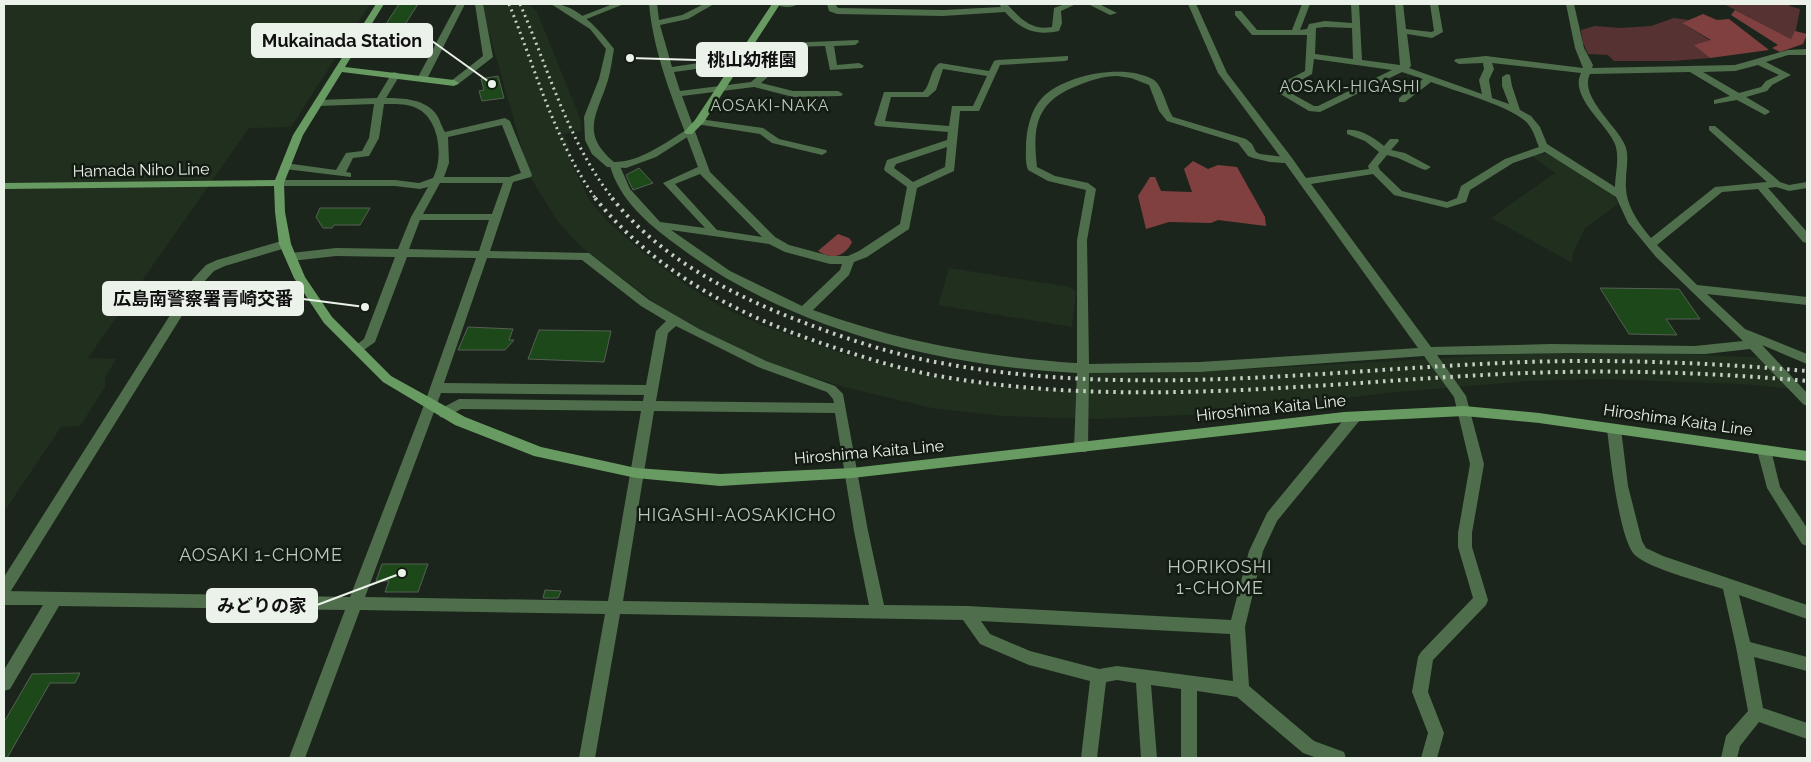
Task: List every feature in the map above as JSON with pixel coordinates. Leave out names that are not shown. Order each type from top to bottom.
[{"type":"main road","name":"Hiroshima Kaita Line","points":[[380,4],[298,135],[285,166],[280,183],[280,212],[285,244],[300,278],[328,320],[387,379],[445,414],[539,452],[636,473],[720,480],[852,473],[1355,416],[1464,411],[1539,418],[1807,456]]},
{"type":"main road","points":[[689,132],[699,122],[778,4]]},
{"type":"main road","points":[[339,69],[454,83]]},
{"type":"main road","name":"Hamada Niho Line","points":[[4,186],[280,183]]},
{"type":"street","points":[[422,79],[461,4]]},
{"type":"street","points":[[454,83],[488,57],[478,4]]},
{"type":"street","points":[[555,4],[593,27],[610,49],[604,79],[590,114],[589,130],[596,152],[605,162],[615,166],[626,166],[652,155],[689,132]]},
{"type":"street","points":[[580,18],[617,4]]},
{"type":"street","points":[[653,4],[655,24],[668,70],[703,169],[771,240],[785,248],[821,257],[849,260],[863,254],[905,226],[912,186]]},
{"type":"street","points":[[655,24],[685,17],[710,4]]},
{"type":"street","points":[[778,4],[794,4]]},
{"type":"street","points":[[831,4],[832,9],[837,11],[943,13],[1006,6],[1025,27],[1034,31],[1046,31],[1056,28],[1058,23],[1057,10],[1072,4]]},
{"type":"street","points":[[1092,4],[1113,13]]},
{"type":"street","points":[[1192,4],[1223,72],[1288,160],[1306,181],[1452,384],[1464,411],[1477,464],[1465,533],[1465,547],[1481,600],[1426,657],[1420,692],[1436,733],[1429,758]]},
{"type":"street","points":[[1295,32],[1306,4]]},
{"type":"street","points":[[1356,4],[1358,62]]},
{"type":"street","points":[[1356,26],[1325,24],[1312,26],[1309,72],[1285,85],[1282,92],[1312,109],[1320,109],[1406,66],[1399,4]]},
{"type":"street","points":[[1402,30],[1432,35],[1438,32],[1434,4]]},
{"type":"street","points":[[1570,4],[1574,11],[1577,45],[1588,65],[1588,72],[1583,80],[1593,107],[1617,136],[1622,150],[1619,183],[1623,204],[1652,243],[1696,290],[1741,332],[1807,401]]},
{"type":"street","points":[[1238,13],[1255,33],[1312,32]]},
{"type":"street","points":[[754,84],[767,72],[788,67],[789,44],[855,42]]},
{"type":"street","points":[[829,43],[833,68],[859,66]]},
{"type":"street","points":[[1459,61],[1486,59],[1588,72],[1620,70],[1694,71],[1747,67],[1779,54],[1799,50],[1807,52]]},
{"type":"street","points":[[1311,56],[1400,68],[1516,111],[1528,118],[1537,129],[1543,146],[1621,196]]},
{"type":"street","points":[[912,186],[950,169],[952,129],[956,108],[976,109],[998,63],[1065,58]]},
{"type":"street","points":[[1486,59],[1488,69],[1484,80],[1488,100]]},
{"type":"street","points":[[668,70],[740,60]]},
{"type":"street","points":[[1717,102],[1764,90],[1769,83],[1786,75],[1760,63]]},
{"type":"street","points":[[952,129],[879,124],[887,94],[925,95],[931,90],[940,66],[992,74]]},
{"type":"street","points":[[1694,71],[1765,112]]},
{"type":"street","points":[[1081,448],[1083,368],[1082,240],[1091,189],[1084,185],[1052,180],[1032,168],[1029,150],[1034,122],[1046,98],[1061,88],[1112,73],[1145,78],[1153,83],[1164,111],[1170,119],[1242,140],[1252,154],[1258,157],[1278,161],[1288,160]]},
{"type":"street","points":[[340,173],[350,156],[365,154],[374,138],[379,102],[395,75]]},
{"type":"street","points":[[1507,77],[1507,86],[1516,111]]},
{"type":"street","points":[[1402,100],[1429,79]]},
{"type":"street","points":[[676,94],[754,84],[786,93],[823,91],[838,94]]},
{"type":"street","points":[[318,103],[379,102],[417,104],[432,114],[436,120],[436,128],[443,135],[444,163],[437,180],[416,217],[369,342],[357,349]]},
{"type":"street","points":[[280,183],[374,183],[420,186],[437,180],[509,180],[527,175],[505,121],[443,135]]},
{"type":"street","points":[[699,122],[763,131],[776,141],[822,152]]},
{"type":"street","points":[[1712,128],[1776,184],[1789,188],[1807,185]]},
{"type":"street","points":[[1350,132],[1365,136],[1377,143],[1384,152],[1401,155],[1426,167]]},
{"type":"street","points":[[1394,141],[1373,166],[1375,171],[1398,193],[1447,205],[1462,200],[1465,188],[1509,161],[1546,148]]},
{"type":"street","points":[[912,186],[889,168],[890,162],[951,142]]},
{"type":"street","points":[[285,166],[373,179],[374,183]]},
{"type":"street","points":[[615,166],[620,184],[657,225],[681,245],[746,285],[804,311],[863,332],[930,349],[992,360],[1083,368],[1188,368],[1429,352],[1580,348],[1701,350],[1753,344]]},
{"type":"street","points":[[703,169],[668,183],[712,229],[712,233]]},
{"type":"street","points":[[1306,181],[1375,171]]},
{"type":"street","points":[[297,758],[430,405],[509,180]]},
{"type":"street","points":[[1652,243],[1719,189],[1776,184]]},
{"type":"street","points":[[1760,186],[1807,239]]},
{"type":"street","points":[[416,217],[497,217]]},
{"type":"street","points":[[657,225],[764,242],[771,240]]},
{"type":"street","points":[[4,588],[197,282],[210,268],[221,263],[285,244]]},
{"type":"street","points":[[291,257],[336,252],[585,256],[644,303],[675,320],[762,364],[831,389],[839,397],[861,531],[878,612]]},
{"type":"street","points":[[804,311],[845,272],[849,260]]},
{"type":"street","points":[[1696,290],[1807,301]]},
{"type":"street","points":[[587,758],[616,608],[636,473],[662,331],[675,320]]},
{"type":"street","points":[[1741,332],[1763,339],[1807,359]]},
{"type":"street","points":[[436,388],[651,390]]},
{"type":"street","points":[[445,414],[455,405],[459,404],[841,408]]},
{"type":"street","points":[[1241,690],[1237,627],[1256,551],[1272,518],[1355,416]]},
{"type":"street","points":[[1614,429],[1621,486],[1635,543],[1641,552],[1659,561],[1807,612]]},
{"type":"street","points":[[1764,450],[1774,488],[1807,540]]},
{"type":"street","points":[[1729,585],[1744,647],[1756,713],[1732,742],[1729,758]]},
{"type":"street","points":[[4,598],[967,613],[1237,627]]},
{"type":"street","points":[[4,684],[55,598]]},
{"type":"street","points":[[967,613],[985,640],[1029,658],[1099,676],[1117,673],[1241,690],[1309,752],[1338,758]]},
{"type":"street","points":[[1744,647],[1807,664]]},
{"type":"street","points":[[1089,758],[1099,676]]},
{"type":"street","points":[[1143,677],[1149,758]]},
{"type":"street","points":[[1189,683],[1189,758]]},
{"type":"street","points":[[1756,713],[1807,731]]},
{"type":"shaded area","points":[[7,4],[370,4],[291,127],[249,128],[88,358],[116,359],[105,378],[105,387],[80,426],[61,427],[4,512],[4,7]]},
{"type":"shaded area","points":[[481,4],[529,4],[537,12],[580,118],[582,131],[563,134],[569,146],[572,165],[590,201],[608,222],[651,259],[689,287],[722,307],[761,325],[846,355],[939,378],[990,385],[1088,392],[1089,372],[1137,374],[1198,372],[1514,354],[1583,352],[1680,354],[1773,358],[1803,390],[1742,384],[1600,379],[1530,381],[1385,393],[1229,413],[1097,419],[1001,416],[932,408],[844,387],[784,368],[737,349],[698,329],[660,307],[580,246],[557,220],[530,177]]},
{"type":"shaded area","points":[[1724,4],[1792,4],[1789,6],[1800,9],[1795,35],[1791,39]]},
{"type":"shaded area","points":[[1735,10],[1791,39],[1795,31],[1807,34],[1803,44],[1780,52],[1772,48],[1778,45],[1731,15]]},
{"type":"shaded area","points":[[1703,14],[1717,20],[1729,19],[1769,50],[1710,58],[1694,45],[1711,40],[1682,23]]},
{"type":"shaded area","points":[[1674,18],[1689,20],[1682,23],[1711,41],[1695,45],[1710,58],[1673,61],[1614,61],[1608,55],[1588,54],[1583,43],[1581,30],[1595,26],[1620,28],[1651,26]]},
{"type":"shaded area","points":[[1548,153],[1614,196],[1618,204],[1585,228],[1573,253],[1572,263],[1491,218],[1555,173],[1532,156]]},
{"type":"shaded area","points":[[1193,161],[1208,169],[1218,165],[1237,167],[1265,217],[1266,226],[1218,220],[1211,223],[1169,222],[1146,229],[1138,196],[1150,177],[1155,177],[1161,191],[1192,192],[1184,169]]},
{"type":"shaded area","points":[[838,234],[849,238],[852,242],[846,251],[838,256],[828,256],[818,251]]},
{"type":"shaded area","points":[[949,268],[1070,287],[1076,292],[1072,327],[938,305]]},
{"type":"building","points":[[399,4],[418,4],[404,26],[426,26],[419,37],[397,37],[389,50],[369,50]]},
{"type":"building","points":[[498,76],[504,98],[482,101],[479,91],[484,90],[481,79]]},
{"type":"building","points":[[639,168],[653,183],[633,190],[626,175]]},
{"type":"building","points":[[320,208],[370,208],[360,225],[334,225],[332,228],[323,228],[316,217]]},
{"type":"building","points":[[1600,288],[1679,289],[1700,319],[1666,319],[1677,335],[1629,334]]},
{"type":"building","points":[[468,327],[513,329],[509,340],[514,340],[505,350],[458,350]]},
{"type":"building","points":[[539,330],[611,331],[604,362],[528,359]]},
{"type":"building","points":[[382,564],[428,564],[418,592],[385,592],[389,581],[376,581]]},
{"type":"building","points":[[545,590],[561,591],[558,598],[543,598]]},
{"type":"building","points":[[80,673],[75,683],[50,683],[7,758],[4,758],[4,722],[32,674]]},
{"type":"railway","points":[[509,4],[557,129],[568,153],[596,199]]},
{"type":"railway","points":[[520,4],[571,130],[597,177],[613,199]]},
{"type":"railway","points":[[595,198],[639,244],[664,264],[717,298],[804,337],[894,366],[950,378],[1019,387],[1157,392],[1226,391],[1502,374],[1578,372],[1731,375],[1807,381]]},
{"type":"railway","points":[[612,198],[650,237],[671,254],[718,284],[767,308],[884,350],[941,363],[1014,374],[1087,379],[1233,379],[1526,362],[1596,361],[1702,364],[1807,371]]},
{"type":"place","name":"桃山幼稚園","points":[[630,58]]},
{"type":"place","name":"Mukainada Station","points":[[492,84]]},
{"type":"place","name":"広島南警察署青崎交番","points":[[365,307]]},
{"type":"place","name":"みどりの家","points":[[402,573]]},
{"type":"district","name":"AOSAKI-HIGASHI","points":[[1350,86]]},
{"type":"district","name":"AOSAKI-NAKA","points":[[770,105]]},
{"type":"district","name":"HIGASHI-AOSAKICHO","points":[[737,514]]},
{"type":"district","name":"AOSAKI 1-CHOME","points":[[261,554]]},
{"type":"district","name":"HORIKOSHI 1-CHOME","points":[[1220,576]]}]
